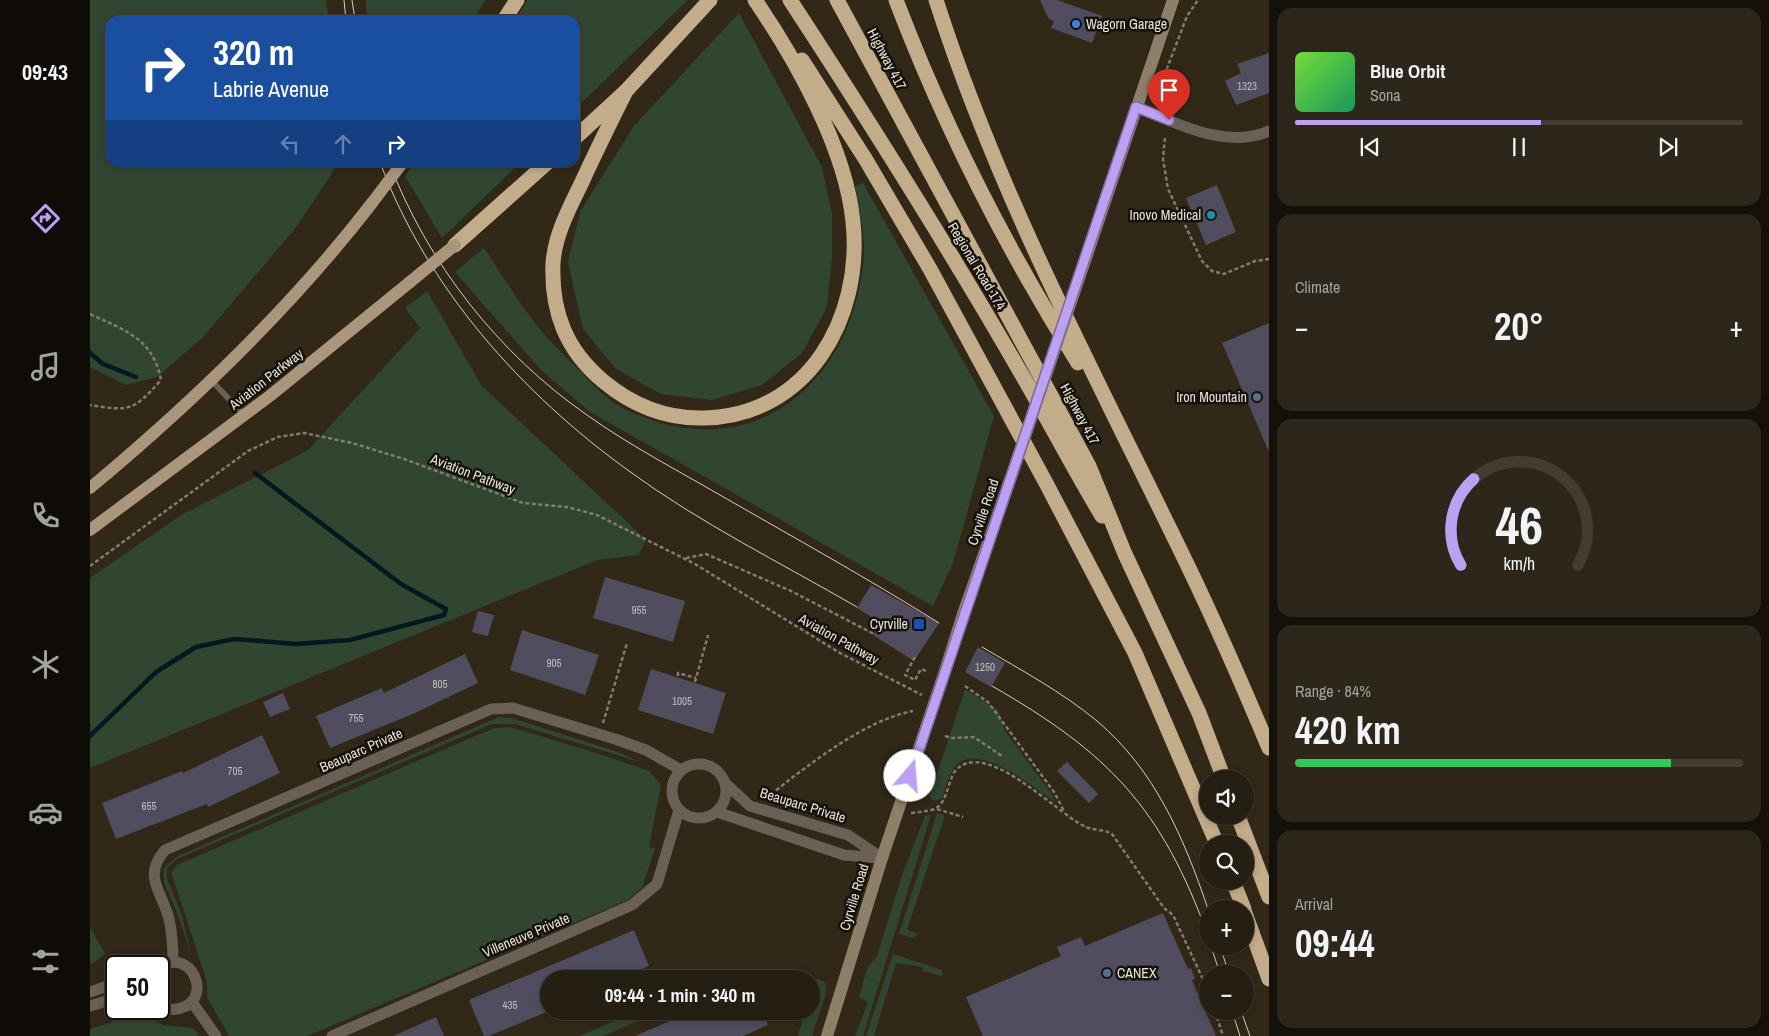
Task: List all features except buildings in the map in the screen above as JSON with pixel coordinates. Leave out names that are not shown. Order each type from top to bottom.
[{"type":"highway","points":[[507,15],[516,0]]},
{"type":"highway","points":[[580,133],[626,91],[710,0]]},
{"type":"highway","points":[[626,91],[568,210],[558,235],[553,260],[553,281],[560,323],[579,359],[614,390],[642,408],[658,413],[692,418],[725,417],[744,413],[774,400],[786,392],[812,369],[823,355],[841,322],[847,302],[853,264],[854,224],[846,184],[824,125],[784,44],[755,0]]},
{"type":"highway","name":"Regional Road 174","points":[[790,0],[921,203],[1020,370],[1075,472],[1125,554]]},
{"type":"highway","name":"Highway 417","points":[[837,0],[1090,466],[1125,554],[1199,713],[1221,770]]},
{"type":"highway","points":[[896,0],[946,121],[1037,298],[1118,425]]},
{"type":"highway","name":"Highway 417","points":[[936,0],[965,85],[996,165],[1118,425],[1188,566],[1269,748]]},
{"type":"highway","points":[[784,44],[800,58],[866,160],[930,269],[1000,397],[1135,653],[1213,835]]},
{"type":"highway","points":[[456,245],[542,167]]},
{"type":"highway","points":[[1241,825],[1269,897]]},
{"type":"highway","points":[[1254,938],[1269,979]]},
{"type":"main road","name":"Cyrville Road","points":[[827,1036],[882,858],[963,614],[1173,0]]},
{"type":"main road","points":[[90,488],[142,443],[210,379],[324,260],[399,167]]},
{"type":"main road","name":"Aviation Parkway","points":[[90,530],[244,415],[456,245]]},
{"type":"street","points":[[1136,107],[1215,136],[1244,137],[1269,131]]},
{"type":"street","name":"Beauparc Private","points":[[173,962],[169,918],[153,876],[156,861],[166,850],[491,709],[513,708],[599,734],[646,750],[681,770]]},
{"type":"street","points":[[701,764],[711,767],[720,773],[725,783],[726,794],[723,804],[717,812],[708,817],[697,819],[679,810],[673,800],[672,789],[675,779],[681,770],[690,765],[701,764]]},
{"type":"street","name":"Beauparc Private","points":[[725,783],[750,806],[848,835],[882,858]]},
{"type":"street","name":"Villeneuve Private","points":[[332,1036],[632,905],[657,884],[679,810]]},
{"type":"street","points":[[717,812],[844,855],[882,858]]},
{"type":"street","points":[[170,963],[182,964],[195,976],[196,994],[192,1002],[185,1008],[175,1010],[170,1008]]},
{"type":"street","points":[[90,992],[105,987]]},
{"type":"street","points":[[90,1006],[105,1001]]},
{"type":"street","points":[[192,1002],[216,1036]]},
{"type":"lane","points":[[210,379],[244,415]]},
{"type":"path","points":[[1177,112],[1166,101],[1163,79],[1187,16],[1198,0]]},
{"type":"path","points":[[1165,138],[1163,159],[1168,189],[1202,261],[1212,271],[1224,274],[1255,261],[1269,259]]},
{"type":"path","points":[[90,314],[139,338],[159,366],[162,380],[141,403],[117,410],[90,405]]},
{"type":"path","name":"Aviation Pathway","points":[[90,566],[248,451],[278,437],[299,433],[352,443],[404,459],[523,504],[585,510],[685,559],[840,653],[935,702]]},
{"type":"path","points":[[685,559],[706,554],[791,591],[874,634]]},
{"type":"path","points":[[678,676],[678,673],[696,680],[708,636]]},
{"type":"path","points":[[599,734],[627,643]]},
{"type":"path","points":[[915,657],[905,675],[915,680],[921,669],[926,671]]},
{"type":"path","points":[[965,686],[988,702],[1054,792],[1064,811]]},
{"type":"path","points":[[771,794],[817,760],[879,722],[913,711]]},
{"type":"path","points":[[945,736],[951,738],[974,737],[1002,756]]},
{"type":"path","points":[[937,809],[944,802],[954,772],[974,761],[1005,771],[1087,827],[1106,830],[1112,834],[1164,908],[1174,915],[1199,970]]},
{"type":"path","points":[[897,814],[937,809],[963,817]]},
{"type":"path","points":[[1218,1020],[1223,1036]]},
{"type":"green space","points":[[90,0],[326,0],[328,15],[105,15],[105,167],[334,167],[331,175],[294,230],[202,338],[157,377],[126,385],[90,367]]},
{"type":"green space","points":[[365,0],[486,0],[476,15],[367,15]]},
{"type":"green space","points":[[527,0],[688,0],[580,104],[580,15],[519,15]]},
{"type":"green space","points":[[739,13],[822,167],[832,214],[832,256],[827,307],[802,353],[762,385],[712,400],[661,394],[616,369],[583,329],[568,262],[580,212],[634,126]]},
{"type":"green space","points":[[412,167],[516,167],[442,238],[405,176]]},
{"type":"green space","points":[[863,183],[994,416],[953,563],[933,606],[590,412],[541,370],[455,272],[484,248],[521,304],[545,335],[598,390],[622,408],[675,426],[717,429],[756,421],[790,402],[819,375],[841,341],[856,300],[864,254],[863,229],[855,186]]},
{"type":"green space","points":[[427,291],[481,385],[646,540],[639,555],[597,560],[90,768],[90,578],[183,514],[307,451],[420,328],[405,308]]},
{"type":"green space","points":[[965,689],[998,710],[1005,731],[1051,793],[1055,802],[1024,780],[997,765],[972,758],[962,761],[955,768],[949,777],[942,798],[936,801],[931,799],[930,795]]},
{"type":"green space","points":[[499,717],[511,718],[618,752],[640,762],[515,724],[492,724],[177,859],[167,868],[167,878],[182,916],[191,954],[178,915],[164,882],[164,868],[178,856]]},
{"type":"green space","points":[[510,727],[649,771],[661,785],[649,847],[655,848],[642,888],[628,900],[307,1036],[229,1036],[207,997],[207,982],[171,872],[177,865],[461,742],[495,728]]},
{"type":"green space","points":[[937,813],[945,815],[907,930],[918,934],[913,938],[899,934]]},
{"type":"green space","points":[[931,815],[863,1036],[855,1036],[868,1002],[859,997],[867,969],[877,956],[902,875],[925,816]]},
{"type":"green space","points":[[90,927],[105,954],[90,965]]},
{"type":"green space","points":[[893,954],[942,970],[942,976],[923,971],[922,967],[896,963],[874,1036],[866,1036]]},
{"type":"green space","points":[[820,980],[826,984],[825,997],[820,1012]]},
{"type":"green space","points":[[113,1020],[154,1020],[163,1025],[193,1028],[199,1036],[90,1036],[90,1029],[113,1022]]},
{"type":"green space","points":[[616,1020],[640,1020],[603,1036],[580,1036]]},
{"type":"green space","points":[[802,1020],[817,1020],[812,1036],[798,1036]]},
{"type":"waterway","points":[[90,353],[103,364],[136,377]]},
{"type":"waterway","points":[[90,736],[156,672],[196,647],[234,639],[296,644],[350,640],[444,615],[446,609],[401,584],[255,473]]},
{"type":"tram line","points":[[344,0],[346,15]]},
{"type":"tram line","points":[[352,0],[354,15]]},
{"type":"tram line","points":[[382,167],[400,208],[423,252],[451,294],[515,372],[551,408],[589,441],[656,490],[741,542],[857,607]]},
{"type":"tram line","points":[[391,167],[424,236],[469,304],[524,364],[555,391],[587,415],[636,447],[939,623]]},
{"type":"tram line","points":[[982,647],[1070,700],[1097,721],[1117,740],[1151,783],[1165,807],[1178,831],[1205,900]]},
{"type":"tram line","points":[[992,686],[1069,735],[1100,761],[1127,788],[1150,818],[1171,852],[1199,914]]},
{"type":"tram line","points":[[1214,955],[1217,965]]},
{"type":"tram line","points":[[1223,955],[1226,965]]},
{"type":"tram line","points":[[1235,1020],[1240,1036]]},
{"type":"tram line","points":[[1244,1020],[1250,1036]]},
{"type":"place","name":"Wagorn Garage","points":[[1076,24]]},
{"type":"place","name":"Inovo Medical","points":[[1211,215]]},
{"type":"place","name":"Iron Mountain","points":[[1257,397]]},
{"type":"place","name":"Cyrville","points":[[919,624]]},
{"type":"place","name":"CANEX","points":[[1107,973]]},
{"type":"route","points":[[910,776],[963,614],[1136,107],[1169,120]]}]
